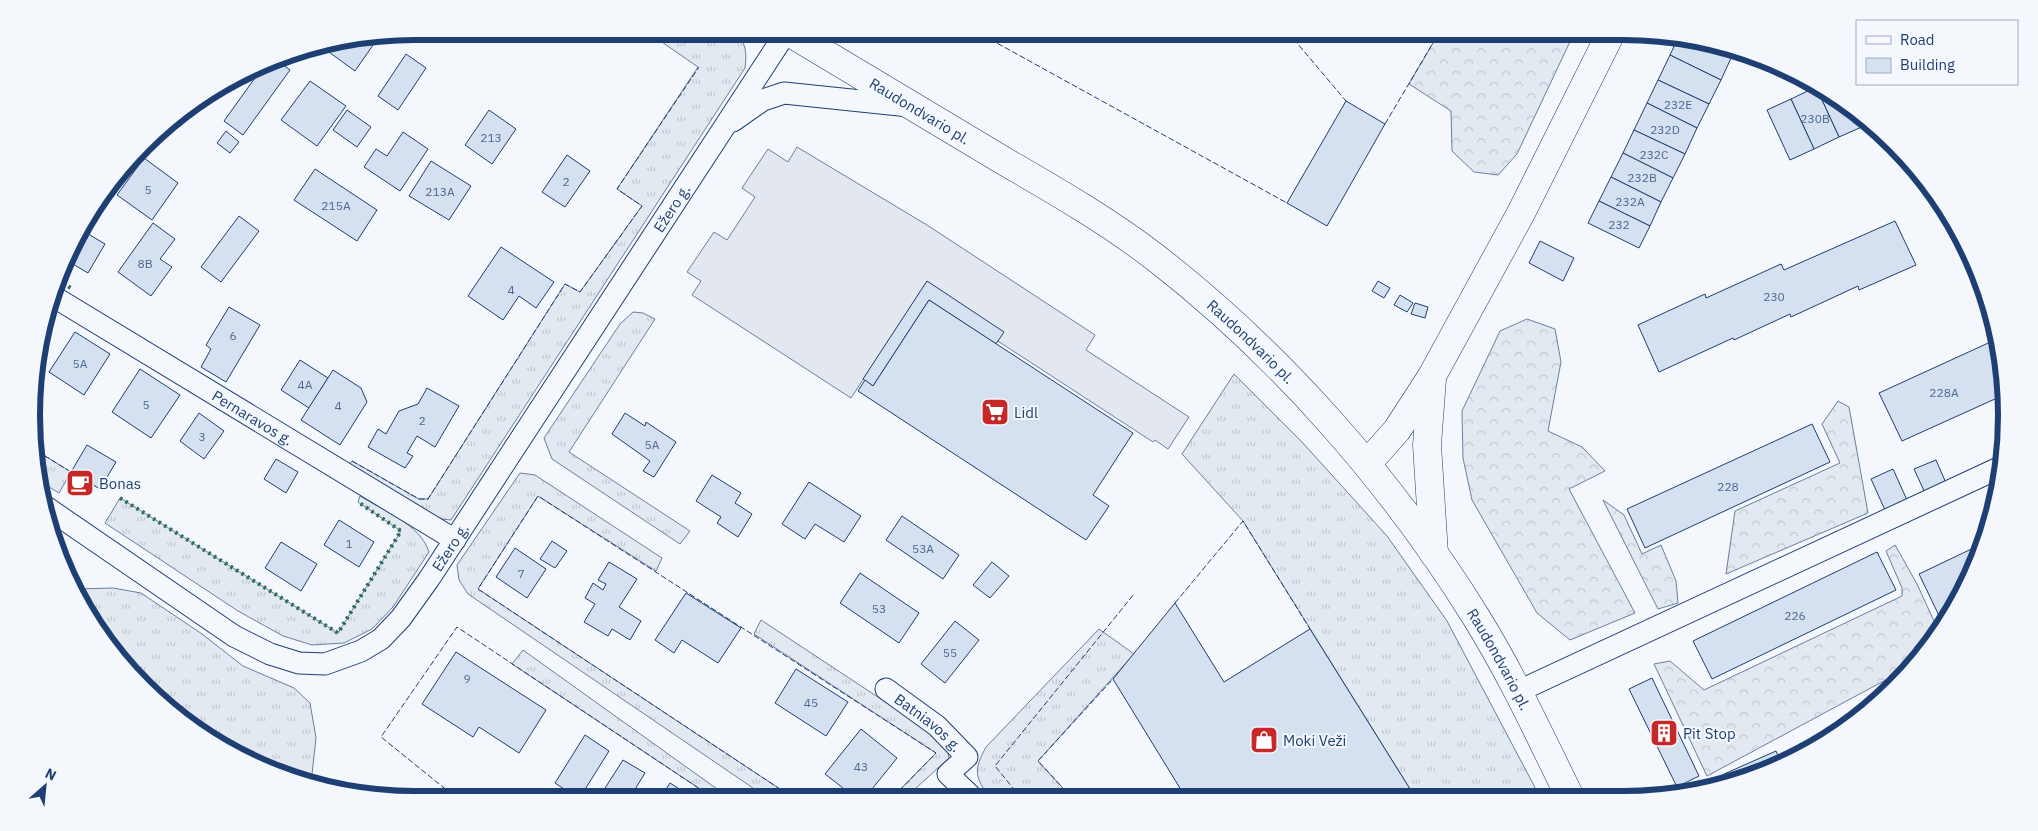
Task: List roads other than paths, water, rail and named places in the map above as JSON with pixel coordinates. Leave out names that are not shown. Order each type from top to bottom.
[{"type":"main road","name":"Raudondvario pl.","points":[[802,40],[1081,206],[1155,257],[1204,296],[1249,338],[1366,464],[1434,554],[1476,617],[1519,691],[1567,791]]},
{"type":"main road","points":[[1366,464],[1397,430],[1432,376],[1521,212],[1607,40]]},
{"type":"main road","points":[[1432,376],[1427,445],[1434,554]]},
{"type":"street","name":"Ežero g.","points":[[53,512],[234,636],[270,654],[299,663],[325,664],[361,651],[382,639],[401,618],[455,540],[727,126],[781,40]]},
{"type":"street","name":"Ežero g.","points":[[727,126],[763,100],[784,93],[915,107]]},
{"type":"street","name":"Pernaravos g.","points":[[59,300],[455,540]]},
{"type":"street","points":[[1519,691],[1994,470]]},
{"type":"street","name":"Batniavos g.","points":[[886,689],[937,726],[967,757],[948,774],[966,791]]},
{"type":"place","name":"Lidl","points":[[995,412]]},
{"type":"place","name":"Bonas","points":[[80,483]]},
{"type":"place","name":"Pit Stop","points":[[1664,733]]},
{"type":"place","name":"Moki Veži","points":[[1264,740]]}]
